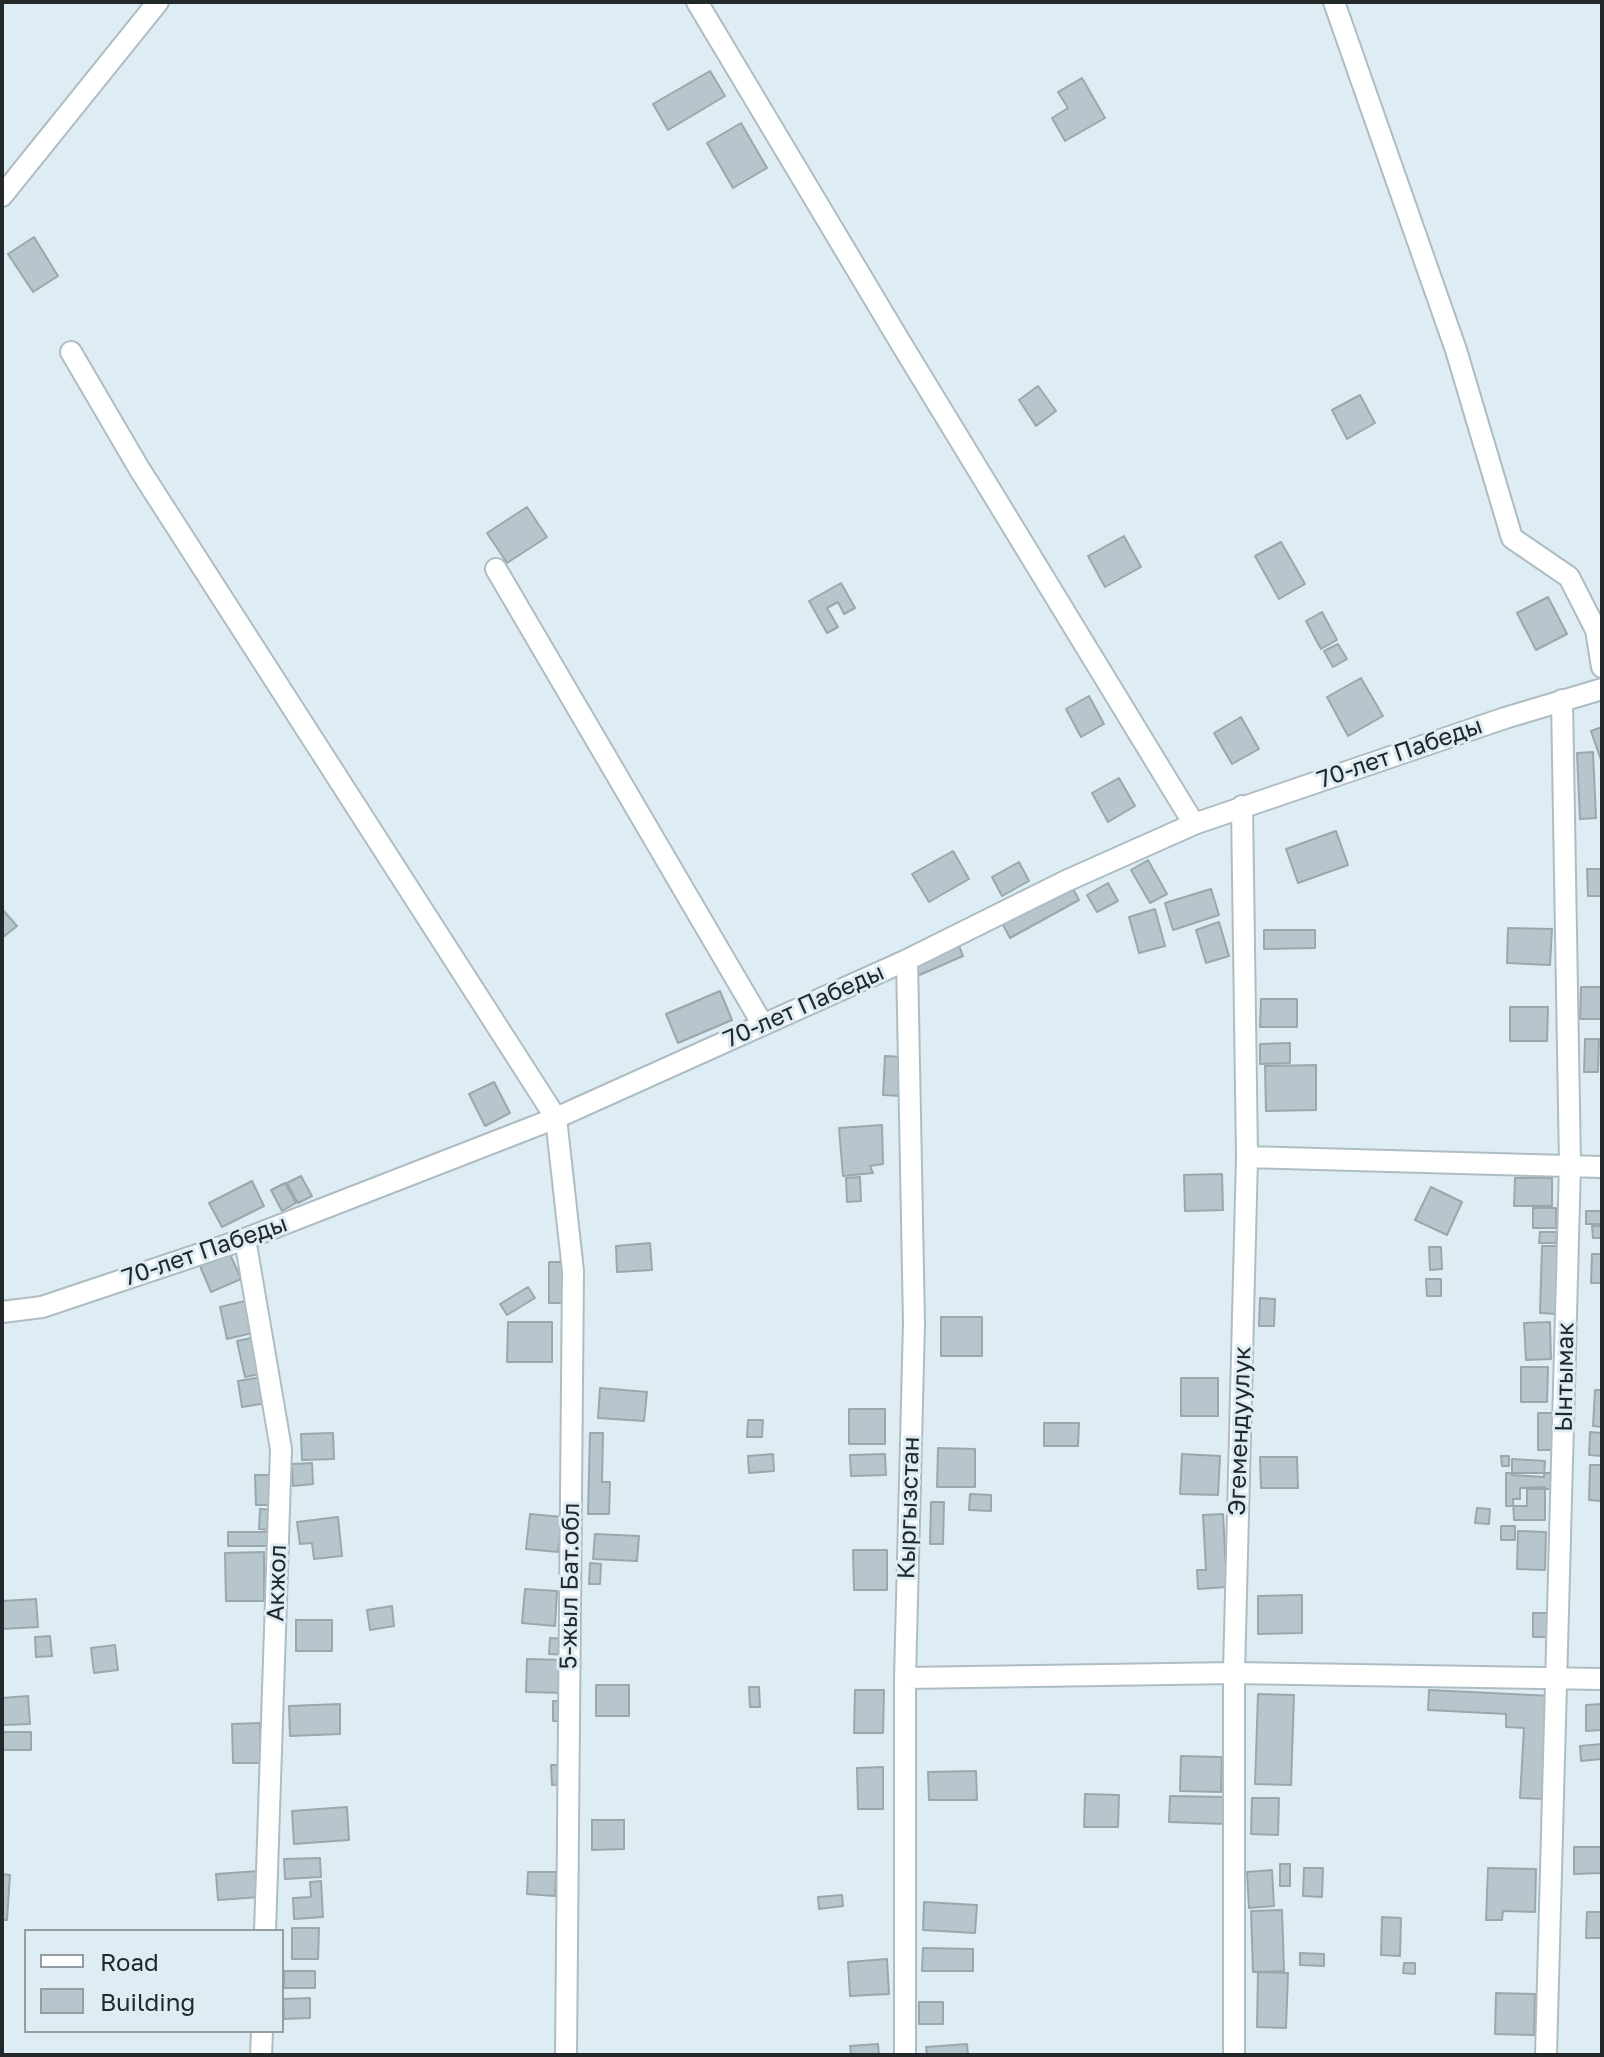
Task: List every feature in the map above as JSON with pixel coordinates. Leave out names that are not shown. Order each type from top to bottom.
[{"type":"street","points":[[2,196],[158,2]]},
{"type":"street","points":[[697,2],[1194,824]]},
{"type":"street","points":[[1334,2],[1456,350],[1512,538],[1569,577],[1596,630],[1602,667]]},
{"type":"street","points":[[71,352],[140,470],[556,1118]]},
{"type":"street","points":[[496,569],[763,1025]]},
{"type":"street","name":"70-лет Пабеды","points":[[2,1312],[42,1307],[245,1239],[556,1118],[907,960],[1066,881],[1194,824],[1602,689]]},
{"type":"street","name":"Ынтымак","points":[[1546,2055],[1570,1165],[1562,700]]},
{"type":"street","name":"Эгемендуулук","points":[[1234,2055],[1234,1673],[1247,1157],[1242,806]]},
{"type":"street","name":"Кыргызстан","points":[[905,2055],[905,1678],[914,1323],[907,960]]},
{"type":"street","name":"5-жыл Бат.обл","points":[[556,1118],[573,1271],[566,2055]]},
{"type":"street","points":[[1247,1157],[1602,1167]]},
{"type":"street","name":"Акжол","points":[[245,1239],[281,1449],[265,1929]]},
{"type":"street","points":[[905,1678],[1234,1673],[1602,1679]]},
{"type":"street","points":[[261,2055],[262,2033]]},
{"type":"building","points":[[710,71],[725,96],[668,130],[653,104]]},
{"type":"building","points":[[1082,78],[1105,118],[1065,141],[1052,118],[1068,108],[1058,92]]},
{"type":"building","points":[[741,123],[767,168],[733,188],[707,143]]},
{"type":"building","points":[[34,237],[58,276],[33,292],[8,254]]},
{"type":"building","points":[[1038,386],[1056,411],[1036,426],[1019,400]]},
{"type":"building","points":[[1360,395],[1375,423],[1347,439],[1332,410]]},
{"type":"building","points":[[527,507],[547,537],[507,563],[487,533]]},
{"type":"building","points":[[1124,536],[1141,567],[1105,587],[1088,556]]},
{"type":"building","points":[[1281,542],[1305,584],[1279,599],[1255,556]]},
{"type":"building","points":[[841,583],[855,608],[844,614],[838,602],[827,608],[838,627],[827,633],[809,601]]},
{"type":"building","points":[[1548,597],[1567,634],[1536,650],[1517,613]]},
{"type":"building","points":[[1322,612],[1337,640],[1321,649],[1306,621]]},
{"type":"building","points":[[1338,644],[1347,659],[1333,667],[1324,651]]},
{"type":"building","points":[[1361,678],[1383,716],[1348,736],[1327,697]]},
{"type":"building","points":[[1089,696],[1104,724],[1081,737],[1066,709]]},
{"type":"building","points":[[1241,717],[1259,749],[1232,764],[1214,733]]},
{"type":"building","points":[[1602,727],[1602,763],[1591,731]]},
{"type":"building","points":[[1593,752],[1596,818],[1580,819],[1577,753]]},
{"type":"building","points":[[1119,778],[1135,806],[1108,822],[1092,793]]},
{"type":"building","points":[[1336,831],[1348,865],[1298,883],[1286,849]]},
{"type":"building","points":[[953,851],[969,879],[929,902],[912,874]]},
{"type":"building","points":[[1148,860],[1167,894],[1150,903],[1131,870]]},
{"type":"building","points":[[1019,862],[1029,881],[1002,896],[992,877]]},
{"type":"building","points":[[1587,869],[1602,869],[1602,896],[1588,896]]},
{"type":"building","points":[[1070,883],[1079,900],[1010,938],[1001,921]]},
{"type":"building","points":[[1108,883],[1118,901],[1097,912],[1087,895]]},
{"type":"building","points":[[1211,889],[1219,915],[1173,930],[1165,903]]},
{"type":"building","points":[[2,909],[17,926],[2,938]]},
{"type":"building","points":[[1155,909],[1165,946],[1139,953],[1129,917]]},
{"type":"building","points":[[1219,922],[1229,956],[1206,963],[1196,930]]},
{"type":"building","points":[[1508,928],[1552,929],[1550,965],[1507,963]]},
{"type":"building","points":[[1264,930],[1315,930],[1315,948],[1264,949]]},
{"type":"building","points":[[958,943],[963,956],[915,977],[910,964]]},
{"type":"building","points":[[1581,987],[1602,987],[1601,1019],[1580,1019]]},
{"type":"building","points":[[720,991],[732,1020],[678,1043],[666,1014]]},
{"type":"building","points":[[1261,999],[1297,999],[1297,1027],[1260,1027]]},
{"type":"building","points":[[1510,1007],[1548,1007],[1547,1041],[1510,1041]]},
{"type":"building","points":[[1585,1039],[1599,1039],[1598,1072],[1584,1072]]},
{"type":"building","points":[[1290,1043],[1290,1063],[1260,1064],[1260,1044]]},
{"type":"building","points":[[885,1056],[904,1057],[902,1096],[883,1095]]},
{"type":"building","points":[[1316,1065],[1316,1110],[1266,1111],[1265,1066]]},
{"type":"building","points":[[494,1082],[510,1113],[485,1126],[469,1094]]},
{"type":"building","points":[[882,1125],[883,1164],[870,1166],[873,1173],[843,1176],[839,1128]]},
{"type":"building","points":[[1222,1174],[1223,1210],[1185,1211],[1184,1175]]},
{"type":"building","points":[[301,1176],[312,1196],[298,1203],[287,1183]]},
{"type":"building","points":[[860,1177],[861,1201],[847,1202],[846,1178]]},
{"type":"building","points":[[1515,1178],[1552,1178],[1552,1206],[1514,1206]]},
{"type":"building","points":[[252,1181],[264,1206],[222,1227],[209,1203]]},
{"type":"building","points":[[285,1183],[296,1203],[282,1211],[271,1190]]},
{"type":"building","points":[[1431,1187],[1462,1202],[1447,1235],[1415,1220]]},
{"type":"building","points":[[1533,1208],[1556,1208],[1556,1228],[1533,1228]]},
{"type":"building","points":[[1586,1211],[1602,1211],[1602,1224],[1586,1224]]},
{"type":"building","points":[[1592,1226],[1602,1226],[1602,1238],[1593,1238]]},
{"type":"building","points":[[1540,1232],[1557,1232],[1556,1243],[1539,1243]]},
{"type":"building","points":[[650,1243],[652,1270],[617,1272],[616,1246]]},
{"type":"building","points":[[1542,1246],[1558,1246],[1556,1314],[1540,1313]]},
{"type":"building","points":[[1429,1247],[1441,1247],[1442,1269],[1430,1270]]},
{"type":"building","points":[[230,1254],[241,1279],[211,1292],[200,1266]]},
{"type":"building","points":[[1592,1254],[1602,1254],[1602,1283],[1591,1283]]},
{"type":"building","points":[[549,1262],[567,1262],[567,1303],[549,1303]]},
{"type":"building","points":[[1426,1279],[1441,1279],[1441,1296],[1427,1296]]},
{"type":"building","points":[[528,1287],[535,1298],[507,1315],[500,1304]]},
{"type":"building","points":[[1260,1298],[1275,1299],[1274,1326],[1259,1326]]},
{"type":"building","points":[[245,1301],[252,1333],[227,1339],[220,1307]]},
{"type":"building","points":[[941,1317],[982,1317],[982,1356],[941,1356]]},
{"type":"building","points":[[508,1322],[552,1322],[552,1362],[507,1362]]},
{"type":"building","points":[[1550,1322],[1551,1359],[1526,1360],[1524,1323]]},
{"type":"building","points":[[251,1338],[259,1374],[245,1377],[237,1341]]},
{"type":"building","points":[[1521,1367],[1548,1367],[1547,1402],[1521,1402]]},
{"type":"building","points":[[262,1377],[267,1403],[242,1407],[238,1381]]},
{"type":"building","points":[[1181,1378],[1218,1378],[1218,1416],[1181,1416]]},
{"type":"building","points":[[600,1388],[647,1392],[644,1421],[598,1418]]},
{"type":"building","points":[[1595,1390],[1602,1390],[1602,1427],[1593,1426]]},
{"type":"building","points":[[849,1409],[885,1409],[885,1444],[849,1444]]},
{"type":"building","points":[[1538,1413],[1555,1413],[1555,1450],[1538,1450]]},
{"type":"building","points":[[748,1420],[763,1420],[762,1437],[747,1437]]},
{"type":"building","points":[[1044,1423],[1079,1423],[1078,1446],[1044,1446]]},
{"type":"building","points":[[1590,1432],[1602,1433],[1602,1456],[1589,1455]]},
{"type":"building","points":[[333,1433],[334,1459],[302,1460],[301,1434]]},
{"type":"building","points":[[590,1433],[603,1433],[602,1482],[610,1482],[609,1514],[588,1514]]},
{"type":"building","points":[[938,1448],[975,1449],[975,1487],[937,1487]]},
{"type":"building","points":[[773,1454],[774,1471],[749,1473],[748,1456]]},
{"type":"building","points":[[885,1454],[886,1475],[851,1476],[850,1455]]},
{"type":"building","points":[[1182,1454],[1220,1456],[1218,1495],[1180,1494]]},
{"type":"building","points":[[1501,1456],[1509,1456],[1509,1466],[1502,1466]]},
{"type":"building","points":[[1260,1457],[1297,1457],[1298,1488],[1261,1488]]},
{"type":"building","points":[[1512,1459],[1545,1461],[1544,1477],[1512,1475]]},
{"type":"building","points":[[312,1463],[313,1484],[293,1486],[292,1464]]},
{"type":"building","points":[[1590,1465],[1602,1465],[1602,1501],[1589,1500]]},
{"type":"building","points":[[1506,1473],[1553,1473],[1553,1489],[1527,1489],[1527,1506],[1506,1506]]},
{"type":"building","points":[[255,1475],[274,1475],[275,1505],[256,1505]]},
{"type":"building","points":[[1545,1487],[1545,1520],[1514,1520],[1513,1499],[1520,1499],[1520,1488]]},
{"type":"building","points":[[970,1494],[991,1495],[991,1511],[969,1510]]},
{"type":"building","points":[[931,1502],[944,1502],[943,1544],[930,1544]]},
{"type":"building","points":[[1477,1508],[1490,1509],[1489,1524],[1475,1523]]},
{"type":"building","points":[[260,1509],[275,1510],[273,1530],[259,1529]]},
{"type":"building","points":[[530,1514],[562,1517],[558,1552],[526,1549]]},
{"type":"building","points":[[1223,1514],[1227,1587],[1198,1589],[1197,1570],[1206,1570],[1203,1515]]},
{"type":"building","points":[[338,1517],[342,1556],[314,1559],[312,1543],[300,1544],[297,1522]]},
{"type":"building","points":[[1501,1526],[1515,1526],[1515,1540],[1501,1540]]},
{"type":"building","points":[[1518,1531],[1546,1532],[1545,1570],[1517,1569]]},
{"type":"building","points":[[228,1532],[269,1532],[268,1546],[228,1546]]},
{"type":"building","points":[[595,1534],[639,1536],[637,1561],[593,1559]]},
{"type":"building","points":[[853,1550],[887,1550],[887,1590],[854,1590]]},
{"type":"building","points":[[264,1552],[264,1601],[226,1601],[225,1553]]},
{"type":"building","points":[[590,1563],[601,1564],[600,1584],[589,1584]]},
{"type":"building","points":[[525,1589],[557,1591],[555,1626],[522,1623]]},
{"type":"building","points":[[1302,1595],[1302,1633],[1258,1634],[1258,1596]]},
{"type":"building","points":[[36,1599],[38,1627],[2,1629],[2,1601]]},
{"type":"building","points":[[392,1606],[394,1626],[370,1630],[367,1610]]},
{"type":"building","points":[[1533,1613],[1552,1613],[1552,1637],[1533,1637]]},
{"type":"building","points":[[296,1620],[332,1620],[332,1651],[296,1651]]},
{"type":"building","points":[[50,1636],[52,1656],[36,1657],[35,1637]]},
{"type":"building","points":[[550,1638],[567,1639],[566,1655],[549,1654]]},
{"type":"building","points":[[115,1645],[118,1670],[94,1673],[91,1648]]},
{"type":"building","points":[[527,1659],[567,1660],[566,1693],[526,1692]]},
{"type":"building","points":[[596,1685],[629,1685],[629,1716],[596,1716]]},
{"type":"building","points":[[749,1687],[759,1687],[760,1707],[750,1707]]},
{"type":"building","points":[[855,1690],[884,1690],[883,1733],[854,1733]]},
{"type":"building","points":[[1429,1690],[1552,1696],[1546,1799],[1520,1798],[1524,1728],[1506,1727],[1506,1714],[1428,1710]]},
{"type":"building","points":[[1258,1694],[1294,1695],[1291,1785],[1255,1784]]},
{"type":"building","points":[[28,1696],[30,1724],[2,1725],[2,1698]]},
{"type":"building","points":[[553,1701],[566,1701],[566,1721],[553,1721]]},
{"type":"building","points":[[340,1704],[340,1734],[290,1736],[289,1706]]},
{"type":"building","points":[[1602,1704],[1602,1730],[1586,1731],[1586,1705]]},
{"type":"building","points":[[260,1723],[260,1763],[233,1763],[232,1724]]},
{"type":"building","points":[[2,1732],[31,1732],[31,1750],[2,1750]]},
{"type":"building","points":[[1602,1744],[1602,1759],[1581,1761],[1580,1746]]},
{"type":"building","points":[[1181,1756],[1222,1757],[1221,1792],[1180,1791]]},
{"type":"building","points":[[551,1765],[564,1765],[564,1784],[552,1785]]},
{"type":"building","points":[[883,1767],[883,1809],[858,1809],[857,1768]]},
{"type":"building","points":[[976,1771],[977,1800],[929,1800],[928,1772]]},
{"type":"building","points":[[1085,1794],[1119,1795],[1118,1827],[1084,1827]]},
{"type":"building","points":[[1170,1796],[1227,1797],[1226,1824],[1169,1822]]},
{"type":"building","points":[[1252,1798],[1279,1798],[1278,1835],[1251,1834]]},
{"type":"building","points":[[347,1807],[349,1840],[294,1844],[292,1811]]},
{"type":"building","points":[[592,1820],[624,1820],[624,1849],[592,1850]]},
{"type":"building","points":[[1574,1847],[1602,1847],[1602,1873],[1574,1874]]},
{"type":"building","points":[[320,1858],[321,1877],[285,1879],[284,1859]]},
{"type":"building","points":[[1280,1864],[1290,1864],[1290,1886],[1280,1886]]},
{"type":"building","points":[[1304,1868],[1323,1868],[1322,1897],[1303,1896]]},
{"type":"building","points":[[1488,1868],[1536,1869],[1535,1912],[1503,1911],[1502,1920],[1486,1920]]},
{"type":"building","points":[[1272,1870],[1274,1906],[1249,1908],[1247,1872]]},
{"type":"building","points":[[259,1871],[260,1897],[218,1900],[216,1874]]},
{"type":"building","points":[[528,1872],[556,1872],[555,1896],[527,1894]]},
{"type":"building","points":[[2,1874],[10,1875],[7,1920],[2,1920]]},
{"type":"building","points":[[321,1881],[323,1917],[294,1919],[293,1898],[311,1897],[310,1882]]},
{"type":"building","points":[[842,1895],[843,1906],[819,1909],[818,1897]]},
{"type":"building","points":[[924,1902],[977,1905],[975,1933],[923,1930]]},
{"type":"building","points":[[1282,1910],[1284,1971],[1253,1972],[1251,1911]]},
{"type":"building","points":[[1587,1912],[1602,1912],[1602,1938],[1586,1938]]},
{"type":"building","points":[[1382,1917],[1401,1918],[1400,1956],[1381,1955]]},
{"type":"building","points":[[292,1928],[319,1928],[318,1959],[292,1959]]},
{"type":"building","points":[[923,1948],[973,1949],[973,1971],[922,1971]]},
{"type":"building","points":[[1300,1953],[1324,1954],[1324,1966],[1300,1965]]},
{"type":"building","points":[[887,1959],[889,1994],[850,1996],[848,1962]]},
{"type":"building","points":[[1404,1963],[1415,1963],[1415,1974],[1403,1973]]},
{"type":"building","points":[[284,1971],[315,1971],[315,1988],[284,1988]]},
{"type":"building","points":[[1258,1972],[1288,1973],[1286,2028],[1257,2027]]},
{"type":"building","points":[[1496,1993],[1535,1994],[1534,2035],[1495,2034]]},
{"type":"building","points":[[310,1998],[310,2018],[284,2019],[284,1999]]},
{"type":"building","points":[[919,2002],[943,2002],[943,2024],[919,2024]]},
{"type":"building","points":[[878,2044],[879,2055],[851,2055],[850,2046]]},
{"type":"building","points":[[967,2044],[968,2055],[927,2055],[926,2047]]}]
